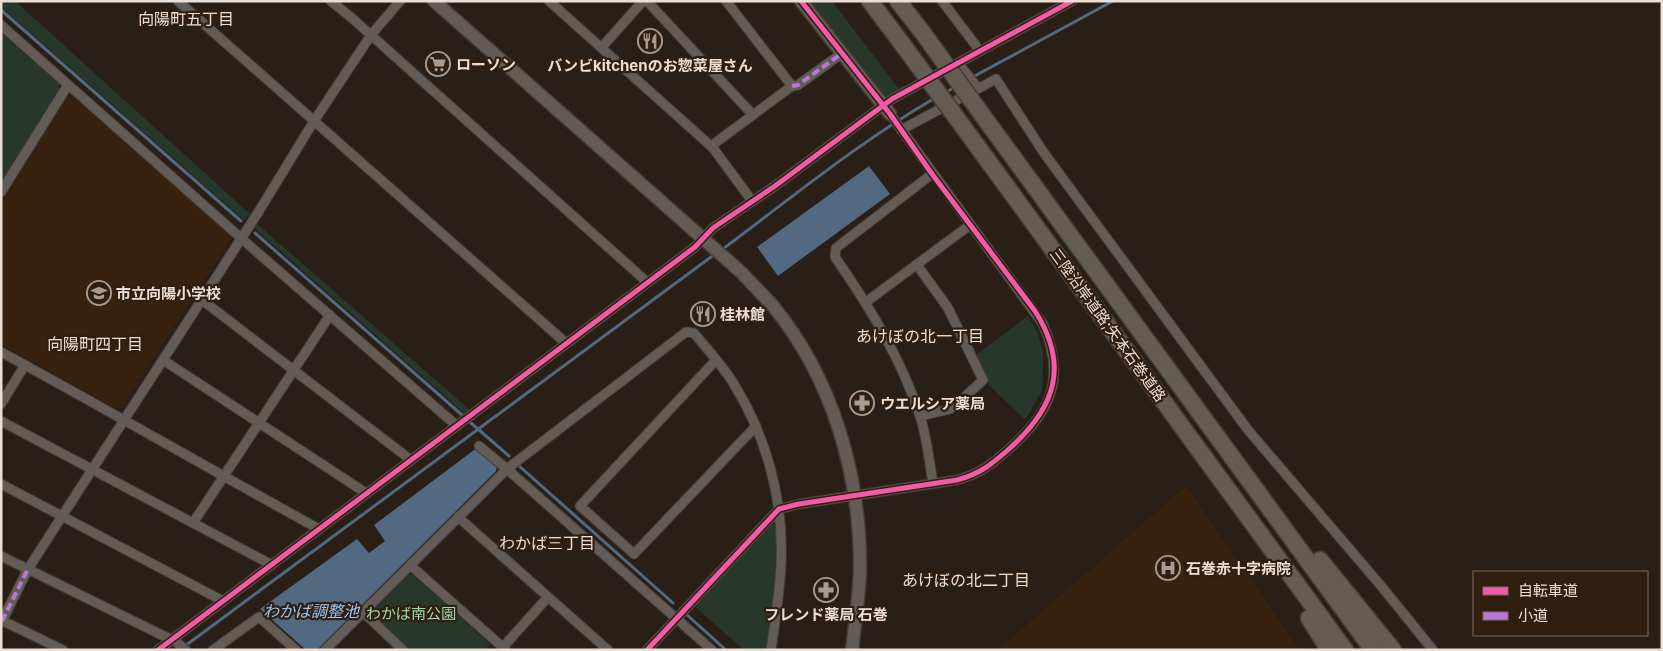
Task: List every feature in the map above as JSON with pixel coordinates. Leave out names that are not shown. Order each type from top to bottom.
[{"type":"highway","name":"三陸沿岸道路;矢本石巻道路","points":[[870,1],[1345,650]]},
{"type":"highway","name":"三陸沿岸道路;矢本石巻道路","points":[[898,1],[923,32],[1373,650]]},
{"type":"highway","points":[[1182,388],[1393,650]]},
{"type":"highway","points":[[1252,523],[1329,650]]},
{"type":"street","points":[[178,1],[566,343]]},
{"type":"street","points":[[331,1],[647,282]]},
{"type":"street","points":[[64,650],[2,620],[28,569],[202,300],[314,121],[371,35],[400,1]]},
{"type":"street","points":[[434,1],[742,272],[773,307],[799,344],[824,391],[843,443],[855,495],[860,544],[860,572],[852,650]]},
{"type":"street","points":[[602,47],[643,1]]},
{"type":"street","points":[[647,1],[752,115]]},
{"type":"street","points":[[726,1],[792,86]]},
{"type":"street","points":[[647,650],[779,509],[799,504],[970,476],[988,468],[1035,423],[1047,404],[1053,380],[1055,362],[1051,342],[1043,324],[893,119],[801,1]]},
{"type":"street","points":[[942,1],[980,51]]},
{"type":"street","points":[[893,119],[892,99],[1072,1]]},
{"type":"street","points":[[555,3],[711,146],[752,201]]},
{"type":"street","points":[[1,25],[457,426]]},
{"type":"street","points":[[711,146],[792,86],[798,85],[841,54]]},
{"type":"street","points":[[958,63],[978,88]]},
{"type":"street","points":[[158,650],[174,641],[223,601],[695,246],[713,228],[752,201],[893,119],[978,88],[996,78],[1044,153],[1248,430],[1382,587],[1433,650]]},
{"type":"street","points":[[1,192],[68,84]]},
{"type":"street","points":[[932,174],[836,248],[835,257],[866,302],[896,356],[920,416],[933,483]]},
{"type":"street","points":[[866,302],[970,225]]},
{"type":"street","points":[[917,264],[948,308],[984,380],[956,406],[920,416]]},
{"type":"street","points":[[202,300],[411,460]]},
{"type":"street","points":[[193,523],[330,315]]},
{"type":"street","points":[[325,650],[507,469],[686,332],[694,333],[731,381],[756,426],[773,476],[779,509],[782,562],[771,650]]},
{"type":"street","points":[[1,352],[319,529]]},
{"type":"street","points":[[163,360],[366,493]]},
{"type":"street","points":[[716,360],[580,506],[634,554],[756,426]]},
{"type":"street","points":[[1,404],[25,365]]},
{"type":"street","points":[[1,421],[272,565]]},
{"type":"street","points":[[479,446],[712,650]]},
{"type":"street","points":[[1,484],[223,601]]},
{"type":"street","points":[[458,517],[608,650]]},
{"type":"street","points":[[1,556],[174,641],[186,650]]},
{"type":"street","points":[[410,565],[505,648],[548,597]]},
{"type":"street","points":[[363,612],[403,650]]},
{"type":"street","points":[[213,650],[259,617],[296,650]]},
{"type":"shaded area","name":"市立向陽小学校","points":[[74,97],[229,233],[229,242],[123,405],[116,408],[1,344],[1,205],[67,98]]},
{"type":"shaded area","name":"石巻赤十字病院","points":[[1186,486],[1300,650],[998,650]]},
{"type":"green space","points":[[1,1],[15,1],[250,214],[244,220],[1,7]]},
{"type":"green space","points":[[810,1],[832,1],[899,89],[887,96],[881,94]]},
{"type":"green space","points":[[1,33],[59,83],[59,92],[1,185]]},
{"type":"green space","points":[[256,223],[471,411],[465,414],[253,227]]},
{"type":"green space","points":[[1028,316],[1037,332],[1043,350],[1043,369],[1042,391],[1025,420],[989,385],[976,355]]},
{"type":"green space","points":[[771,524],[776,525],[776,557],[767,650],[744,650],[694,606]]},
{"type":"green space","name":"わかば南公園","points":[[408,575],[413,575],[490,644],[485,650],[409,650],[371,616],[371,612]]},
{"type":"water","points":[[869,166],[890,194],[778,276],[757,247]]},
{"type":"water","name":"わかば調整池","points":[[477,449],[497,466],[496,471],[317,650],[306,650],[260,609],[357,539],[369,553],[385,541],[374,525]]},
{"type":"waterway","points":[[971,78],[1113,1]]},
{"type":"waterway","points":[[1,10],[241,221]]},
{"type":"waterway","points":[[945,93],[956,86]]},
{"type":"waterway","points":[[720,251],[852,152],[935,98]]},
{"type":"waterway","points":[[255,233],[462,415]]},
{"type":"waterway","points":[[185,646],[715,254]]},
{"type":"waterway","points":[[471,423],[509,456]]},
{"type":"waterway","points":[[518,465],[673,603]]},
{"type":"waterway","points":[[686,614],[726,650]]},
{"type":"marked path","points":[[792,86],[798,85],[841,54]]},
{"type":"marked path","points":[[2,621],[28,569]]},
{"type":"cycle path","points":[[647,650],[779,509],[799,504],[957,480],[972,475],[997,459],[1025,434],[1047,402],[1052,385],[1054,368],[1052,350],[1046,331],[1035,311],[932,174],[890,114],[801,1]]},
{"type":"cycle path","points":[[158,650],[695,247],[713,228],[775,186],[892,99],[1072,1]]},
{"type":"place","name":"バンビkitchenのお惣菜屋さん","points":[[650,41]]},
{"type":"place","name":"ローソン","points":[[438,64]]},
{"type":"place","name":"市立向陽小学校","points":[[99,293]]},
{"type":"place","name":"桂林館","points":[[703,314]]},
{"type":"place","name":"ウエルシア薬局","points":[[862,403]]},
{"type":"place","name":"石巻赤十字病院","points":[[1168,568]]},
{"type":"place","name":"フレンド薬局 石巻","points":[[826,590]]},
{"type":"district","name":"向陽町五丁目","points":[[186,19]]},
{"type":"district","name":"あけぼの北一丁目","points":[[920,336]]},
{"type":"district","name":"向陽町四丁目","points":[[95,344]]},
{"type":"district","name":"わかば三丁目","points":[[547,543]]},
{"type":"district","name":"あけぼの北二丁目","points":[[966,580]]}]
